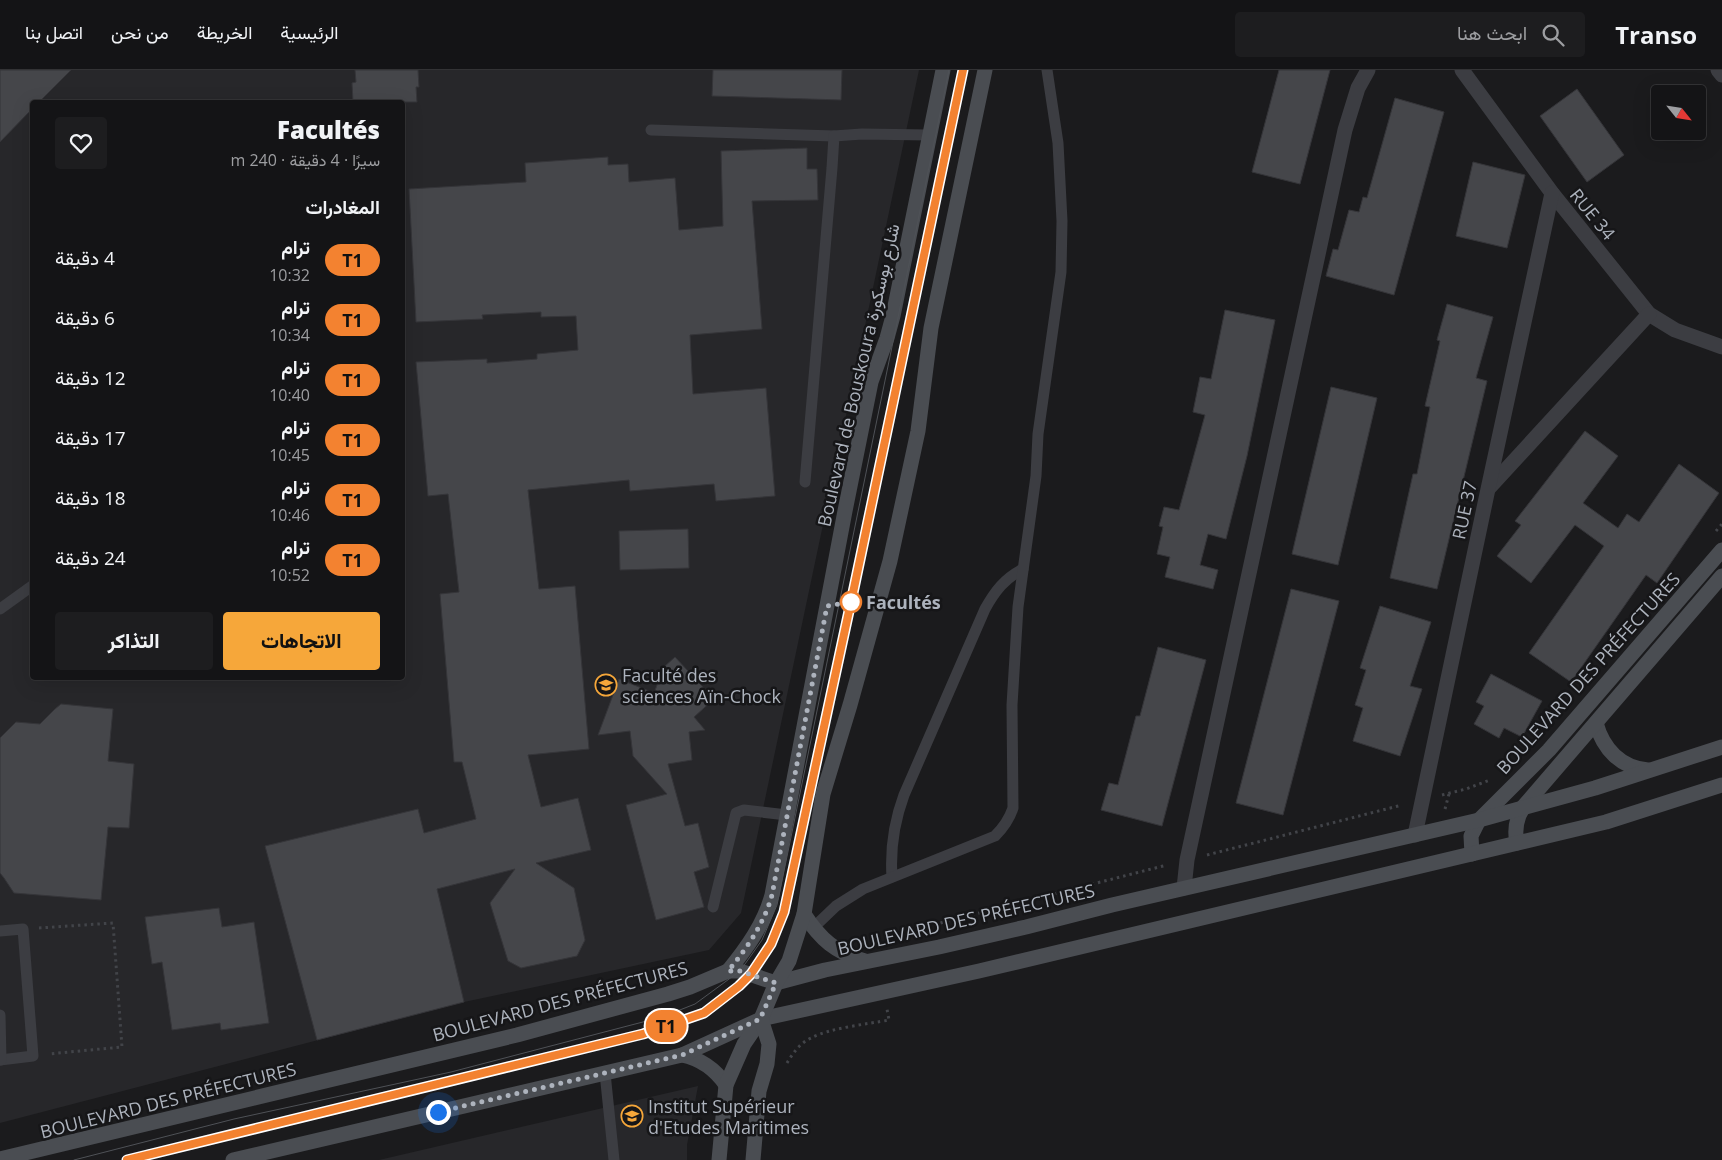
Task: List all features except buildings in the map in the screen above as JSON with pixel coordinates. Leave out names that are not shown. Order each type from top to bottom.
[{"type":"street","name":"Boulevard de Bouskoura شارع بوسكورة","points":[[728,971],[746,949],[769,907],[868,400],[893,316],[928,135],[943,70]]},
{"type":"street","points":[[719,1160],[726,1085],[744,1044],[760,1019],[776,983],[789,961],[804,914],[823,794],[890,561],[918,432],[931,328],[985,70]]},
{"type":"street","points":[[1184,888],[1187,860],[1345,130],[1358,88],[1368,70]]},
{"type":"street","name":"RUE 34","points":[[1462,70],[1552,193],[1650,314],[1675,330],[1722,347]]},
{"type":"street","points":[[1718,70],[1722,75]]},
{"type":"street","name":"RUE 37","points":[[1415,835],[1552,193]]},
{"type":"street","points":[[1488,489],[1650,314]]},
{"type":"street","name":"BOULEVARD DES PRÉFECTURES","points":[[1472,854],[1472,836],[1479,820],[1549,750],[1722,550]]},
{"type":"street","name":"BOULEVARD DES PRÉFECTURES","points":[[1518,843],[1516,820],[1524,806],[1722,576]]},
{"type":"street","points":[[1596,723],[1599,734],[1612,754],[1630,766],[1652,770]]},
{"type":"street","name":"BOULEVARD DES PRÉFECTURES","points":[[776,983],[867,961],[939,947],[1479,820],[1524,806],[1595,788],[1722,747]]},
{"type":"street","points":[[233,1160],[682,1055],[760,1019],[979,971],[1606,822],[1722,785]]},
{"type":"street","points":[[804,914],[823,940],[844,954],[867,961]]},
{"type":"street","points":[[728,971],[740,971],[776,983]]},
{"type":"street","name":"BOULEVARD DES PRÉFECTURES","points":[[0,1159],[518,1035],[668,994],[728,971]]},
{"type":"street","points":[[753,1160],[759,1091],[767,1064],[769,1044],[760,1019]]},
{"type":"street","points":[[682,1055],[708,1065],[726,1085]]},
{"type":"lane","points":[[813,928],[836,906],[863,889],[995,836],[1010,819],[1013,808],[1014,656],[1018,607],[1036,476],[1038,434],[1061,272],[1062,221],[1058,143],[1047,70]]},
{"type":"lane","points":[[651,130],[834,136],[862,134],[928,135]]},
{"type":"lane","points":[[805,482],[834,136]]},
{"type":"lane","points":[[892,877],[892,835],[904,795],[984,609],[1001,584],[1011,575],[1023,569]]},
{"type":"lane","points":[[0,609],[30,587]]},
{"type":"lane","points":[[713,907],[736,813],[744,810],[787,815]]},
{"type":"lane","points":[[0,931],[23,929],[33,1056],[1,1060],[0,1015]]},
{"type":"lane","points":[[605,1073],[614,1160]]},
{"type":"path","points":[[1710,538],[1722,524]]},
{"type":"path","points":[[908,932],[1466,789],[1498,776]]},
{"type":"path","points":[[23,929],[113,923],[122,1047],[33,1056]]},
{"type":"path","points":[[786,1065],[800,1045],[811,1038],[823,1033],[889,1020],[884,991]]},
{"type":"shaded area","points":[[0,70],[919,70],[741,913],[709,950],[464,1002],[0,1123]]},
{"type":"shaded area","name":"Institut Supérieur d'Etudes Maritimes","points":[[698,1086],[687,1145],[687,1160],[379,1160]]},
{"type":"tram line","points":[[74,1160],[234,1119],[451,1072],[662,1017],[695,1004],[740,971],[762,940],[777,905],[949,70]]},
{"type":"tram line","points":[[127,1160],[643,1034],[704,1013],[739,986],[751,974],[771,944],[784,912],[963,70]]},
{"type":"tram line","name":"T1","points":[[127,1160],[643,1034],[704,1013],[739,986],[751,974],[771,944],[784,912],[963,70]]},
{"type":"place","name":"Facultés","points":[[851,602]]},
{"type":"place","name":"Faculté des sciences Aïn-Chock","points":[[606,685]]},
{"type":"place","name":"Institut Supérieur d'Etudes Maritimes","points":[[632,1116]]},
{"type":"route","points":[[438,1112],[682,1055],[760,1019],[776,983],[740,971],[728,971],[751,942],[769,907],[827,606],[851,602]]}]
